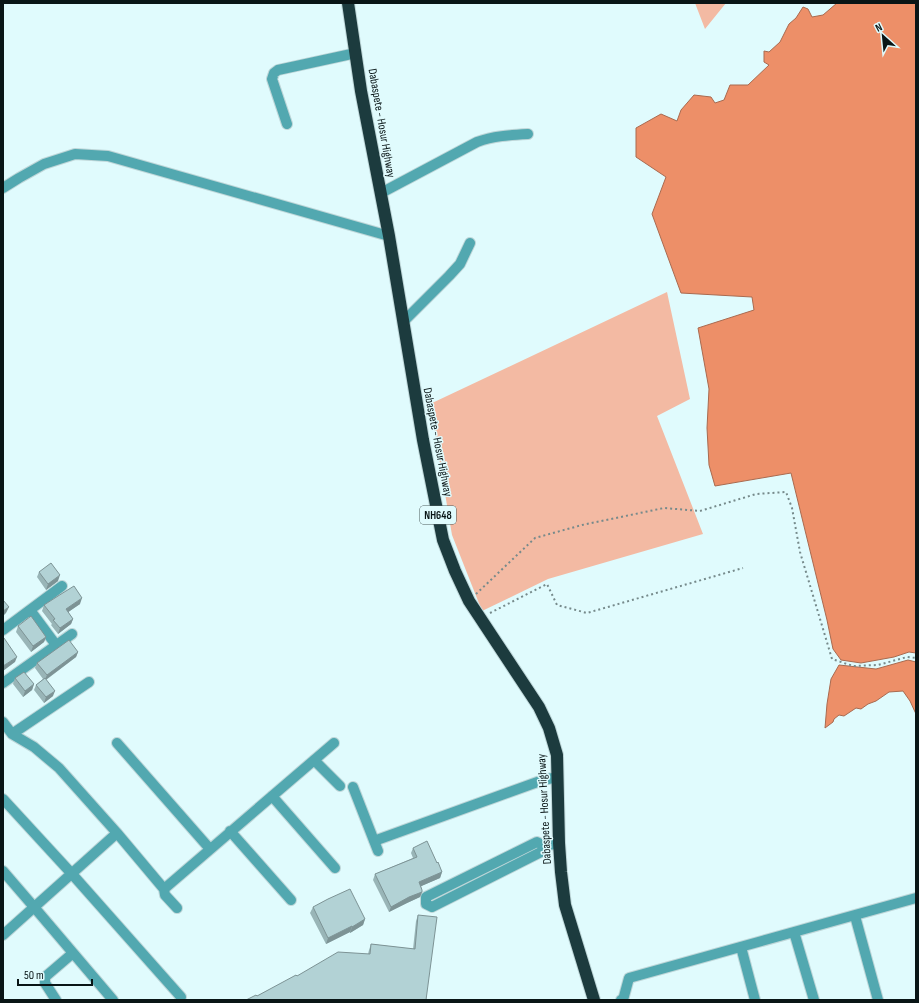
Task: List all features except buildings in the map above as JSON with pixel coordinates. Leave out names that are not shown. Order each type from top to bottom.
[{"type":"highway","name":"Dabaspete - Hosur Highway","points":[[348,3],[361,91],[389,236],[423,440],[443,540],[469,601],[539,707],[549,728],[557,755],[559,843],[565,905],[594,1000]]},
{"type":"street","points":[[287,124],[272,79],[274,74],[278,70],[356,53]]},
{"type":"street","points":[[380,193],[486,138],[528,134]]},
{"type":"street","points":[[3,188],[44,164],[75,154],[108,156],[389,236]]},
{"type":"street","points":[[403,322],[460,264],[470,243]]},
{"type":"street","points":[[3,630],[62,586]]},
{"type":"street","points":[[30,610],[56,645]]},
{"type":"street","points":[[3,683],[72,634]]},
{"type":"street","points":[[12,734],[89,682]]},
{"type":"street","points":[[3,722],[12,734],[34,747],[59,768],[117,833],[164,889],[165,895],[177,908]]},
{"type":"street","points":[[117,743],[210,849]]},
{"type":"street","points":[[164,889],[334,743]]},
{"type":"street","points":[[314,760],[340,786]]},
{"type":"street","points":[[374,841],[543,780],[558,777]]},
{"type":"street","points":[[354,787],[378,851]]},
{"type":"street","points":[[272,796],[335,868]]},
{"type":"street","points":[[3,799],[182,997]]},
{"type":"street","points":[[230,832],[291,900]]},
{"type":"street","points":[[3,935],[117,833]]},
{"type":"street","points":[[544,846],[541,852],[432,907],[426,904],[426,897],[537,842],[544,846],[559,843]]},
{"type":"street","points":[[3,871],[113,1000]]},
{"type":"street","points":[[622,1000],[629,978],[916,898]]},
{"type":"street","points":[[855,916],[878,1000]]},
{"type":"street","points":[[794,932],[814,1000]]},
{"type":"street","points":[[741,947],[755,1000]]},
{"type":"street","points":[[56,1000],[45,983],[46,976],[73,953]]},
{"type":"path","points":[[469,601],[535,538],[582,525],[664,508],[700,511],[756,494],[786,492],[792,508],[800,552],[832,659],[853,666],[878,665],[907,657],[916,658]]},
{"type":"path","points":[[480,619],[492,611],[547,584],[557,605],[588,613],[743,568]]},
{"type":"shaded area","points":[[695,3],[726,3],[705,29]]},
{"type":"shaded area","points":[[837,3],[916,3],[916,653],[909,652],[894,657],[861,663],[841,660],[833,649],[791,473],[715,486],[709,465],[707,428],[709,389],[698,328],[754,310],[752,297],[681,293],[652,214],[666,177],[636,157],[636,128],[661,114],[677,121],[681,110],[694,95],[711,97],[715,103],[724,100],[730,85],[748,85],[769,65],[764,62],[764,51],[769,52],[780,42],[789,24],[796,18],[803,7],[808,9],[812,17],[823,15]]},
{"type":"shaded area","points":[[667,292],[690,399],[657,416],[703,534],[548,579],[482,611],[452,535],[430,404]]},
{"type":"shaded area","points":[[908,660],[916,662],[916,714],[903,691],[889,692],[861,709],[856,708],[844,716],[839,715],[825,728],[831,679],[839,665],[876,669]]}]
